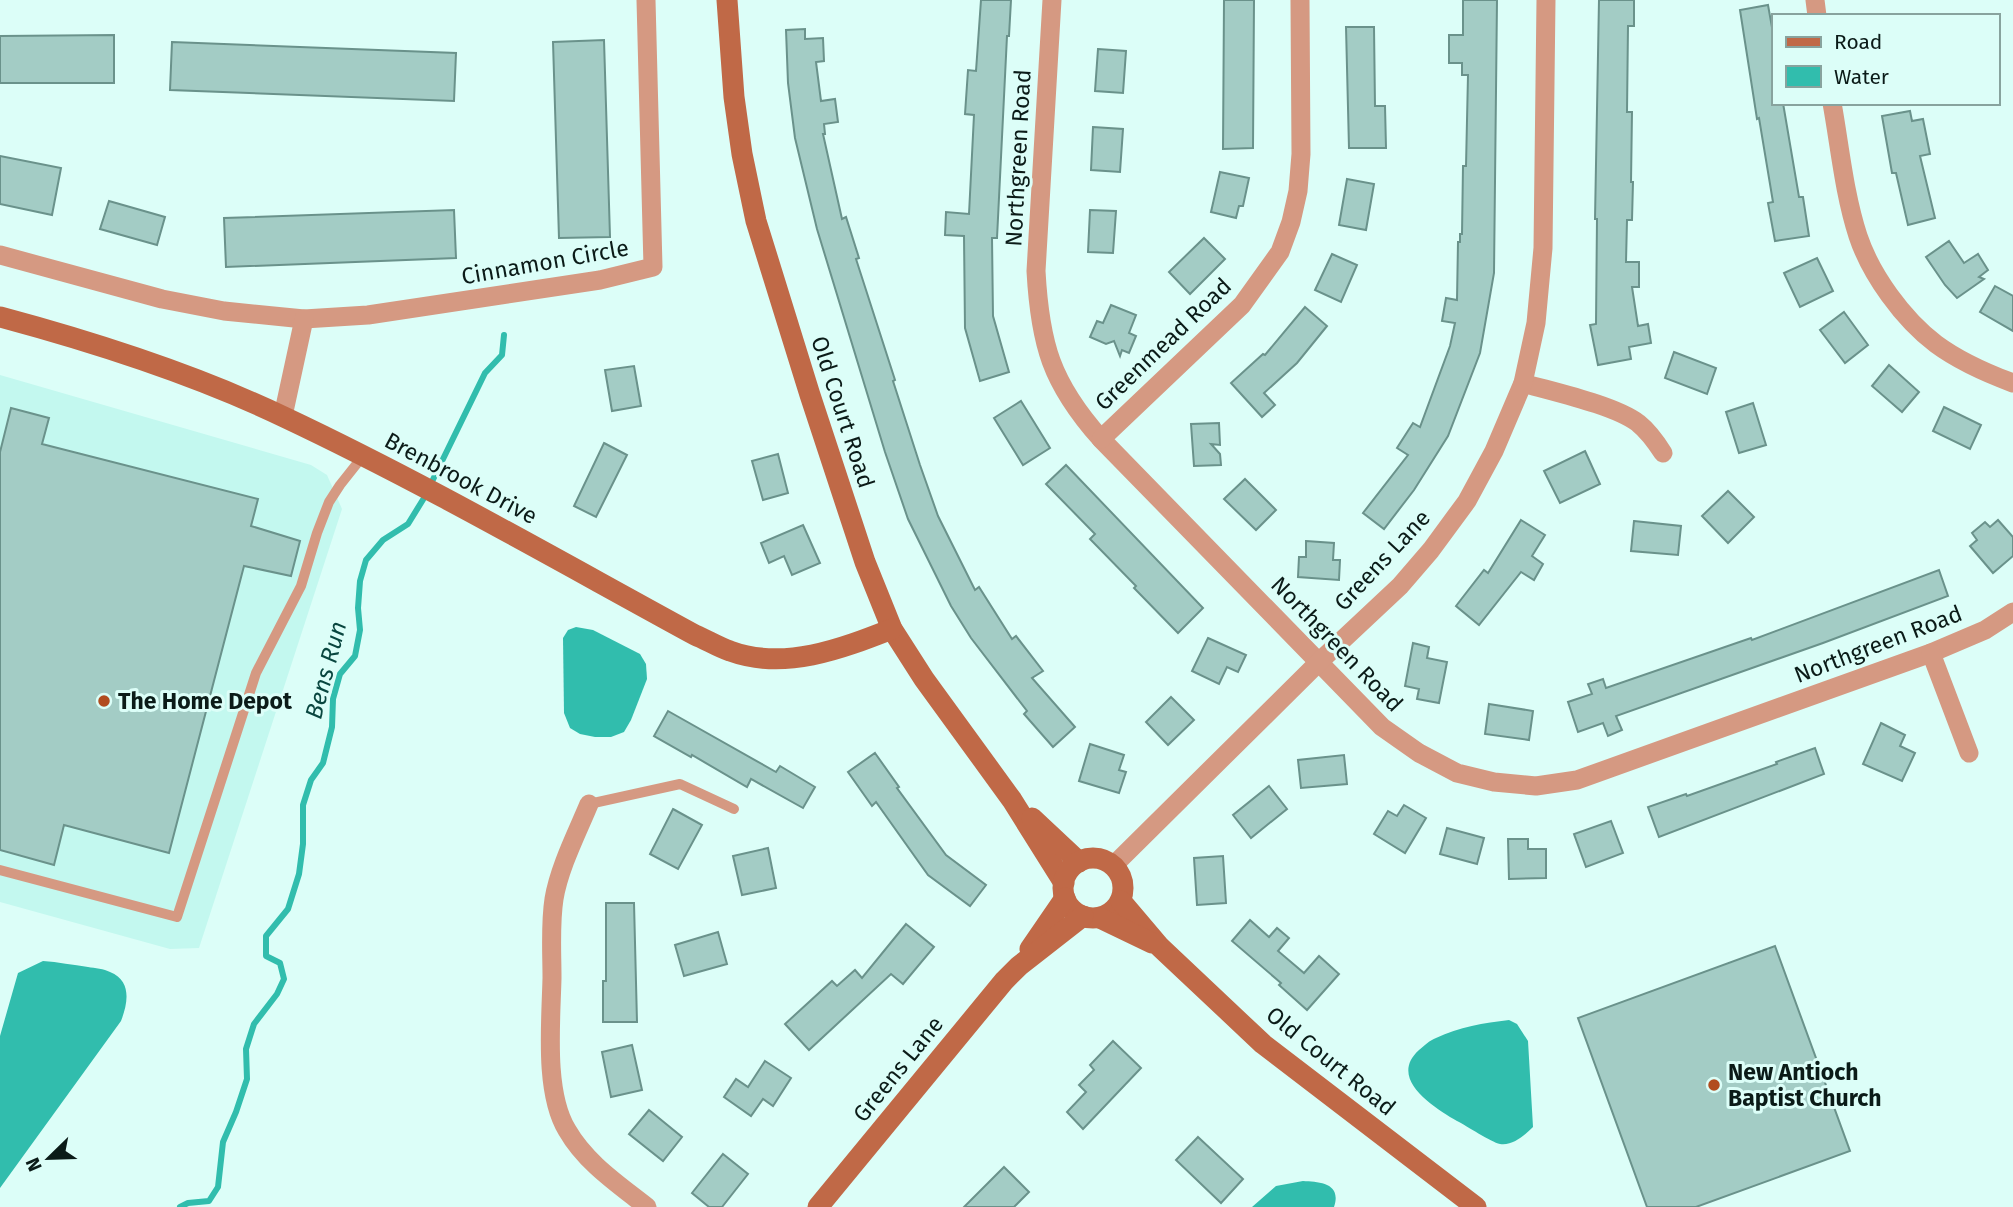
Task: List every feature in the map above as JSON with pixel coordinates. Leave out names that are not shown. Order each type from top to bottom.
[{"type":"main road","name":"Old Court Road","points":[[727,0],[734,97],[756,221],[838,485],[865,562],[892,629],[924,679],[1012,800],[1064,891]]},
{"type":"main road","name":"Brenbrook Drive","points":[[0,317],[63,334],[175,371],[283,416],[731,652],[768,659],[806,657],[844,648],[892,629]]},
{"type":"main road","name":"Old Court Road","points":[[1012,800],[1079,862]]},
{"type":"main road","points":[[1093,858],[1114,865],[1123,882],[1121,901],[1113,912],[1092,917],[1072,909],[1064,891],[1066,874],[1071,867],[1093,858]]},
{"type":"main road","name":"Greens Lane","points":[[818,1207],[1019,966],[1064,891]]},
{"type":"main road","name":"Old Court Road","points":[[1121,901],[1160,947],[1263,1044],[1476,1207]]},
{"type":"main road","name":"Old Court Road","points":[[1092,917],[1160,947]]},
{"type":"main road","name":"Greens Lane","points":[[1019,966],[1092,917]]},
{"type":"street","name":"Cinnamon Circle","points":[[0,255],[162,299],[224,311],[304,319],[382,313],[600,280],[653,267],[646,0]]},
{"type":"street","name":"Northgreen Road","points":[[1052,0],[1036,271],[1038,306],[1051,365],[1082,417],[1101,439],[1382,727],[1419,753],[1457,773],[1494,782],[1536,786],[1577,780],[1931,653],[1985,630],[2013,612]]},
{"type":"street","name":"Greenmead Road","points":[[1101,439],[1241,305],[1280,251],[1291,222],[1298,191],[1301,154],[1300,0]]},
{"type":"street","name":"Greens Lane","points":[[1114,865],[1320,661],[1400,586],[1432,550],[1467,501],[1494,451],[1523,383],[1536,323],[1543,248],[1546,0]]},
{"type":"street","points":[[1832,105],[1850,205],[1859,238],[1876,277],[1899,308],[1935,344],[1973,367],[2013,383]]},
{"type":"street","points":[[283,416],[304,319]]},
{"type":"street","points":[[1523,383],[1617,411],[1637,422],[1663,453]]},
{"type":"street","points":[[1931,653],[1969,753]]},
{"type":"street","points":[[589,804],[554,898],[551,1068],[556,1101],[565,1127],[579,1149],[647,1207]]},
{"type":"lane","points":[[0,870],[177,917],[256,673],[301,586],[317,533],[330,502],[363,456]]},
{"type":"lane","points":[[589,804],[680,785],[734,809]]},
{"type":"shaded area","points":[[0,375],[311,465],[327,475],[342,509],[199,948],[170,949],[0,902]]},
{"type":"water","points":[[576,627],[593,630],[640,654],[646,664],[647,679],[624,732],[611,737],[595,737],[580,734],[570,728],[564,713],[563,638],[568,630]]},
{"type":"water","points":[[43,961],[99,969],[117,976],[125,987],[125,1007],[121,1021],[0,1188],[0,1036],[18,973]]},
{"type":"water","points":[[1509,1020],[1517,1024],[1528,1041],[1533,1127],[1514,1142],[1500,1144],[1437,1108],[1418,1092],[1408,1072],[1411,1061],[1419,1050],[1434,1039],[1463,1028]]},
{"type":"water","points":[[1303,1181],[1322,1183],[1332,1188],[1336,1199],[1334,1207],[1252,1207],[1276,1186]]},
{"type":"building","points":[[981,0],[1011,0],[997,238],[992,238],[993,316],[1009,372],[980,381],[965,328],[964,236],[945,235],[946,212],[969,214],[974,115],[965,114],[968,70],[976,71]]},
{"type":"building","points":[[1224,0],[1254,0],[1253,148],[1223,149]]},
{"type":"building","points":[[1463,0],[1497,0],[1494,273],[1480,353],[1448,436],[1414,490],[1384,529],[1363,513],[1408,455],[1397,448],[1413,423],[1420,427],[1450,346],[1455,323],[1442,321],[1446,298],[1457,300],[1463,166],[1466,166],[1468,75],[1462,75],[1462,63],[1449,63],[1449,35],[1463,35]]},
{"type":"building","points":[[1599,0],[1634,0],[1634,26],[1628,26],[1627,112],[1632,112],[1633,182],[1632,220],[1627,220],[1626,262],[1639,262],[1639,287],[1632,287],[1638,326],[1648,324],[1651,343],[1629,347],[1631,359],[1598,365],[1590,325],[1596,324]]},
{"type":"building","points":[[1768,5],[1772,27],[1772,105],[1783,105],[1799,197],[1803,197],[1809,236],[1775,241],[1768,203],[1773,202],[1740,10]]},
{"type":"building","points":[[1346,27],[1374,27],[1375,106],[1385,106],[1386,148],[1349,148]]},
{"type":"building","points":[[805,29],[805,39],[823,38],[824,61],[816,62],[821,101],[835,99],[838,122],[824,124],[823,134],[842,219],[846,217],[859,258],[856,259],[920,465],[938,516],[975,590],[979,587],[1012,639],[1016,636],[1043,671],[1032,678],[1075,727],[1053,747],[1024,714],[1027,711],[971,638],[951,606],[908,519],[817,229],[795,138],[788,83],[786,30]]},
{"type":"building","points":[[114,35],[114,83],[0,83],[0,36]]},
{"type":"building","points":[[604,40],[610,237],[559,238],[553,42]]},
{"type":"building","points":[[172,42],[456,53],[454,101],[170,90]]},
{"type":"building","points":[[1098,49],[1126,51],[1123,93],[1095,91]]},
{"type":"building","points":[[1910,111],[1912,121],[1923,119],[1930,154],[1920,156],[1935,218],[1908,225],[1896,173],[1892,173],[1882,116]]},
{"type":"building","points":[[1093,127],[1123,129],[1120,172],[1091,170]]},
{"type":"building","points":[[0,156],[61,168],[52,215],[0,204]]},
{"type":"building","points":[[1220,172],[1249,178],[1243,206],[1239,206],[1236,218],[1211,212]]},
{"type":"building","points":[[1347,179],[1374,184],[1366,230],[1339,225]]},
{"type":"building","points":[[109,201],[165,217],[157,245],[100,229]]},
{"type":"building","points":[[454,210],[456,258],[226,267],[224,218]]},
{"type":"building","points":[[1090,210],[1116,211],[1113,253],[1088,252]]},
{"type":"building","points":[[1204,238],[1225,259],[1190,294],[1169,272]]},
{"type":"building","points":[[1949,241],[1964,263],[1978,254],[1988,270],[1979,277],[1984,279],[1957,298],[1926,257]]},
{"type":"building","points":[[1332,254],[1357,265],[1341,302],[1315,290]]},
{"type":"building","points":[[1817,258],[1833,291],[1800,307],[1784,273]]},
{"type":"building","points":[[1995,286],[2013,296],[2013,331],[1980,312]]},
{"type":"building","points":[[1111,305],[1136,315],[1129,333],[1136,336],[1129,353],[1122,350],[1120,356],[1114,341],[1106,344],[1090,337],[1097,321],[1103,323]]},
{"type":"building","points":[[1305,307],[1327,326],[1297,363],[1264,393],[1275,405],[1262,417],[1231,383],[1265,355]]},
{"type":"building","points":[[1844,312],[1868,345],[1845,363],[1820,330]]},
{"type":"building","points":[[1674,352],[1716,368],[1707,394],[1665,378]]},
{"type":"building","points":[[1889,365],[1919,392],[1902,412],[1872,386]]},
{"type":"building","points":[[634,366],[641,406],[612,411],[605,370]]},
{"type":"building","points":[[1021,401],[1050,448],[1023,465],[994,418]]},
{"type":"building","points":[[1753,403],[1766,445],[1739,453],[1726,412]]},
{"type":"building","points":[[1944,407],[1981,425],[1970,449],[1933,431]]},
{"type":"building","name":"The Home Depot","points":[[11,408],[49,418],[42,444],[258,499],[251,526],[300,541],[291,576],[244,566],[169,853],[64,825],[54,865],[0,850],[0,452]]},
{"type":"building","points":[[1219,423],[1220,445],[1211,444],[1220,454],[1221,465],[1194,466],[1191,424]]},
{"type":"building","points":[[604,443],[627,455],[596,517],[574,506]]},
{"type":"building","points":[[1585,451],[1600,484],[1560,503],[1544,471]]},
{"type":"building","points":[[778,454],[788,493],[763,500],[752,461]]},
{"type":"building","points":[[1066,465],[1203,608],[1178,633],[1090,539],[1095,534],[1046,484]]},
{"type":"building","points":[[1245,479],[1276,510],[1256,530],[1224,499]]},
{"type":"building","points":[[1728,491],[1754,517],[1728,543],[1702,516]]},
{"type":"building","points":[[1521,520],[1545,535],[1532,556],[1543,564],[1534,580],[1521,572],[1479,625],[1456,606],[1484,570],[1488,573]]},
{"type":"building","points":[[1998,520],[2013,537],[2013,556],[1993,573],[1970,546],[1977,540],[1972,533],[1985,522],[1990,527]]},
{"type":"building","points":[[1634,521],[1681,526],[1678,555],[1631,551]]},
{"type":"building","points":[[803,525],[820,563],[792,575],[784,556],[769,563],[761,543]]},
{"type":"building","points":[[1306,541],[1334,543],[1333,560],[1340,560],[1339,580],[1298,577],[1299,557],[1306,557]]},
{"type":"building","points":[[1939,570],[1948,596],[1616,716],[1622,730],[1608,736],[1603,723],[1578,732],[1568,702],[1592,694],[1588,684],[1603,679],[1606,688],[1751,638],[1752,640]]},
{"type":"building","points":[[1208,638],[1246,655],[1238,672],[1227,667],[1219,684],[1192,671]]},
{"type":"building","points":[[1413,643],[1429,647],[1427,658],[1447,662],[1439,703],[1417,699],[1419,689],[1405,686]]},
{"type":"building","points":[[1171,697],[1194,720],[1168,745],[1146,722]]},
{"type":"building","points":[[1489,704],[1533,711],[1529,740],[1485,734]]},
{"type":"building","points":[[668,711],[776,772],[780,766],[815,787],[803,808],[751,779],[747,787],[654,736]]},
{"type":"building","points":[[1881,723],[1905,735],[1900,746],[1915,753],[1902,781],[1863,764]]},
{"type":"building","points":[[1090,744],[1124,755],[1119,770],[1126,772],[1119,793],[1079,781]]},
{"type":"building","points":[[1815,748],[1824,774],[1659,837],[1648,807],[1686,794],[1687,796]]},
{"type":"building","points":[[875,753],[946,855],[986,885],[970,906],[928,875],[876,802],[872,806],[848,772]]},
{"type":"building","points":[[1344,755],[1347,784],[1301,788],[1298,760]]},
{"type":"building","points":[[1269,786],[1287,809],[1251,838],[1233,815]]},
{"type":"building","points":[[1404,805],[1426,818],[1405,853],[1374,834],[1388,811],[1397,816]]},
{"type":"building","points":[[673,809],[702,825],[678,869],[650,854]]},
{"type":"building","points":[[1611,821],[1623,853],[1586,867],[1574,834]]},
{"type":"building","points":[[1447,828],[1484,838],[1477,864],[1440,854]]},
{"type":"building","points":[[1508,839],[1528,839],[1528,849],[1546,849],[1546,878],[1509,879]]},
{"type":"building","points":[[768,848],[776,888],[742,895],[733,856]]},
{"type":"building","points":[[1223,856],[1226,903],[1197,905],[1194,858]]},
{"type":"building","points":[[606,903],[634,903],[637,1022],[603,1022]]},
{"type":"building","points":[[1250,920],[1269,937],[1277,928],[1289,938],[1278,951],[1304,973],[1319,956],[1339,974],[1307,1010],[1279,985],[1281,983],[1232,941]]},
{"type":"building","points":[[906,924],[934,947],[903,984],[891,974],[809,1050],[785,1024],[832,981],[837,986],[855,970],[862,978]]},
{"type":"building","points":[[718,932],[727,964],[684,976],[675,945]]},
{"type":"building","name":"New Antioch Baptist Church","points":[[1775,946],[1850,1151],[1696,1207],[1647,1207],[1578,1018]]},
{"type":"building","points":[[1113,1041],[1141,1068],[1083,1129],[1067,1112],[1086,1092],[1079,1085],[1094,1070],[1090,1065]]},
{"type":"building","points":[[632,1045],[642,1090],[611,1097],[602,1052]]},
{"type":"building","points":[[765,1061],[791,1078],[773,1106],[763,1099],[751,1116],[724,1097],[736,1079],[748,1087]]},
{"type":"building","points":[[649,1110],[682,1137],[663,1161],[629,1134]]},
{"type":"building","points":[[1198,1137],[1243,1179],[1221,1203],[1176,1160]]},
{"type":"building","points":[[723,1154],[748,1174],[722,1207],[709,1207],[692,1193]]},
{"type":"building","points":[[1004,1167],[1029,1192],[1014,1207],[964,1207]]},
{"type":"waterway","name":"Bens Run","points":[[180,1207],[188,1203],[209,1201],[218,1187],[223,1142],[247,1079],[246,1049],[254,1024],[277,994],[284,979],[280,963],[266,956],[266,936],[288,909],[299,874],[303,844],[303,805],[311,780],[323,763],[332,727],[333,699],[340,674],[355,656],[360,630],[360,581],[366,560],[383,540],[408,524],[424,498],[485,373],[502,355],[504,335]]},
{"type":"place","name":"The Home Depot","points":[[104,701]]},
{"type":"place","name":"New Antioch Baptist Church","points":[[1714,1085]]}]
